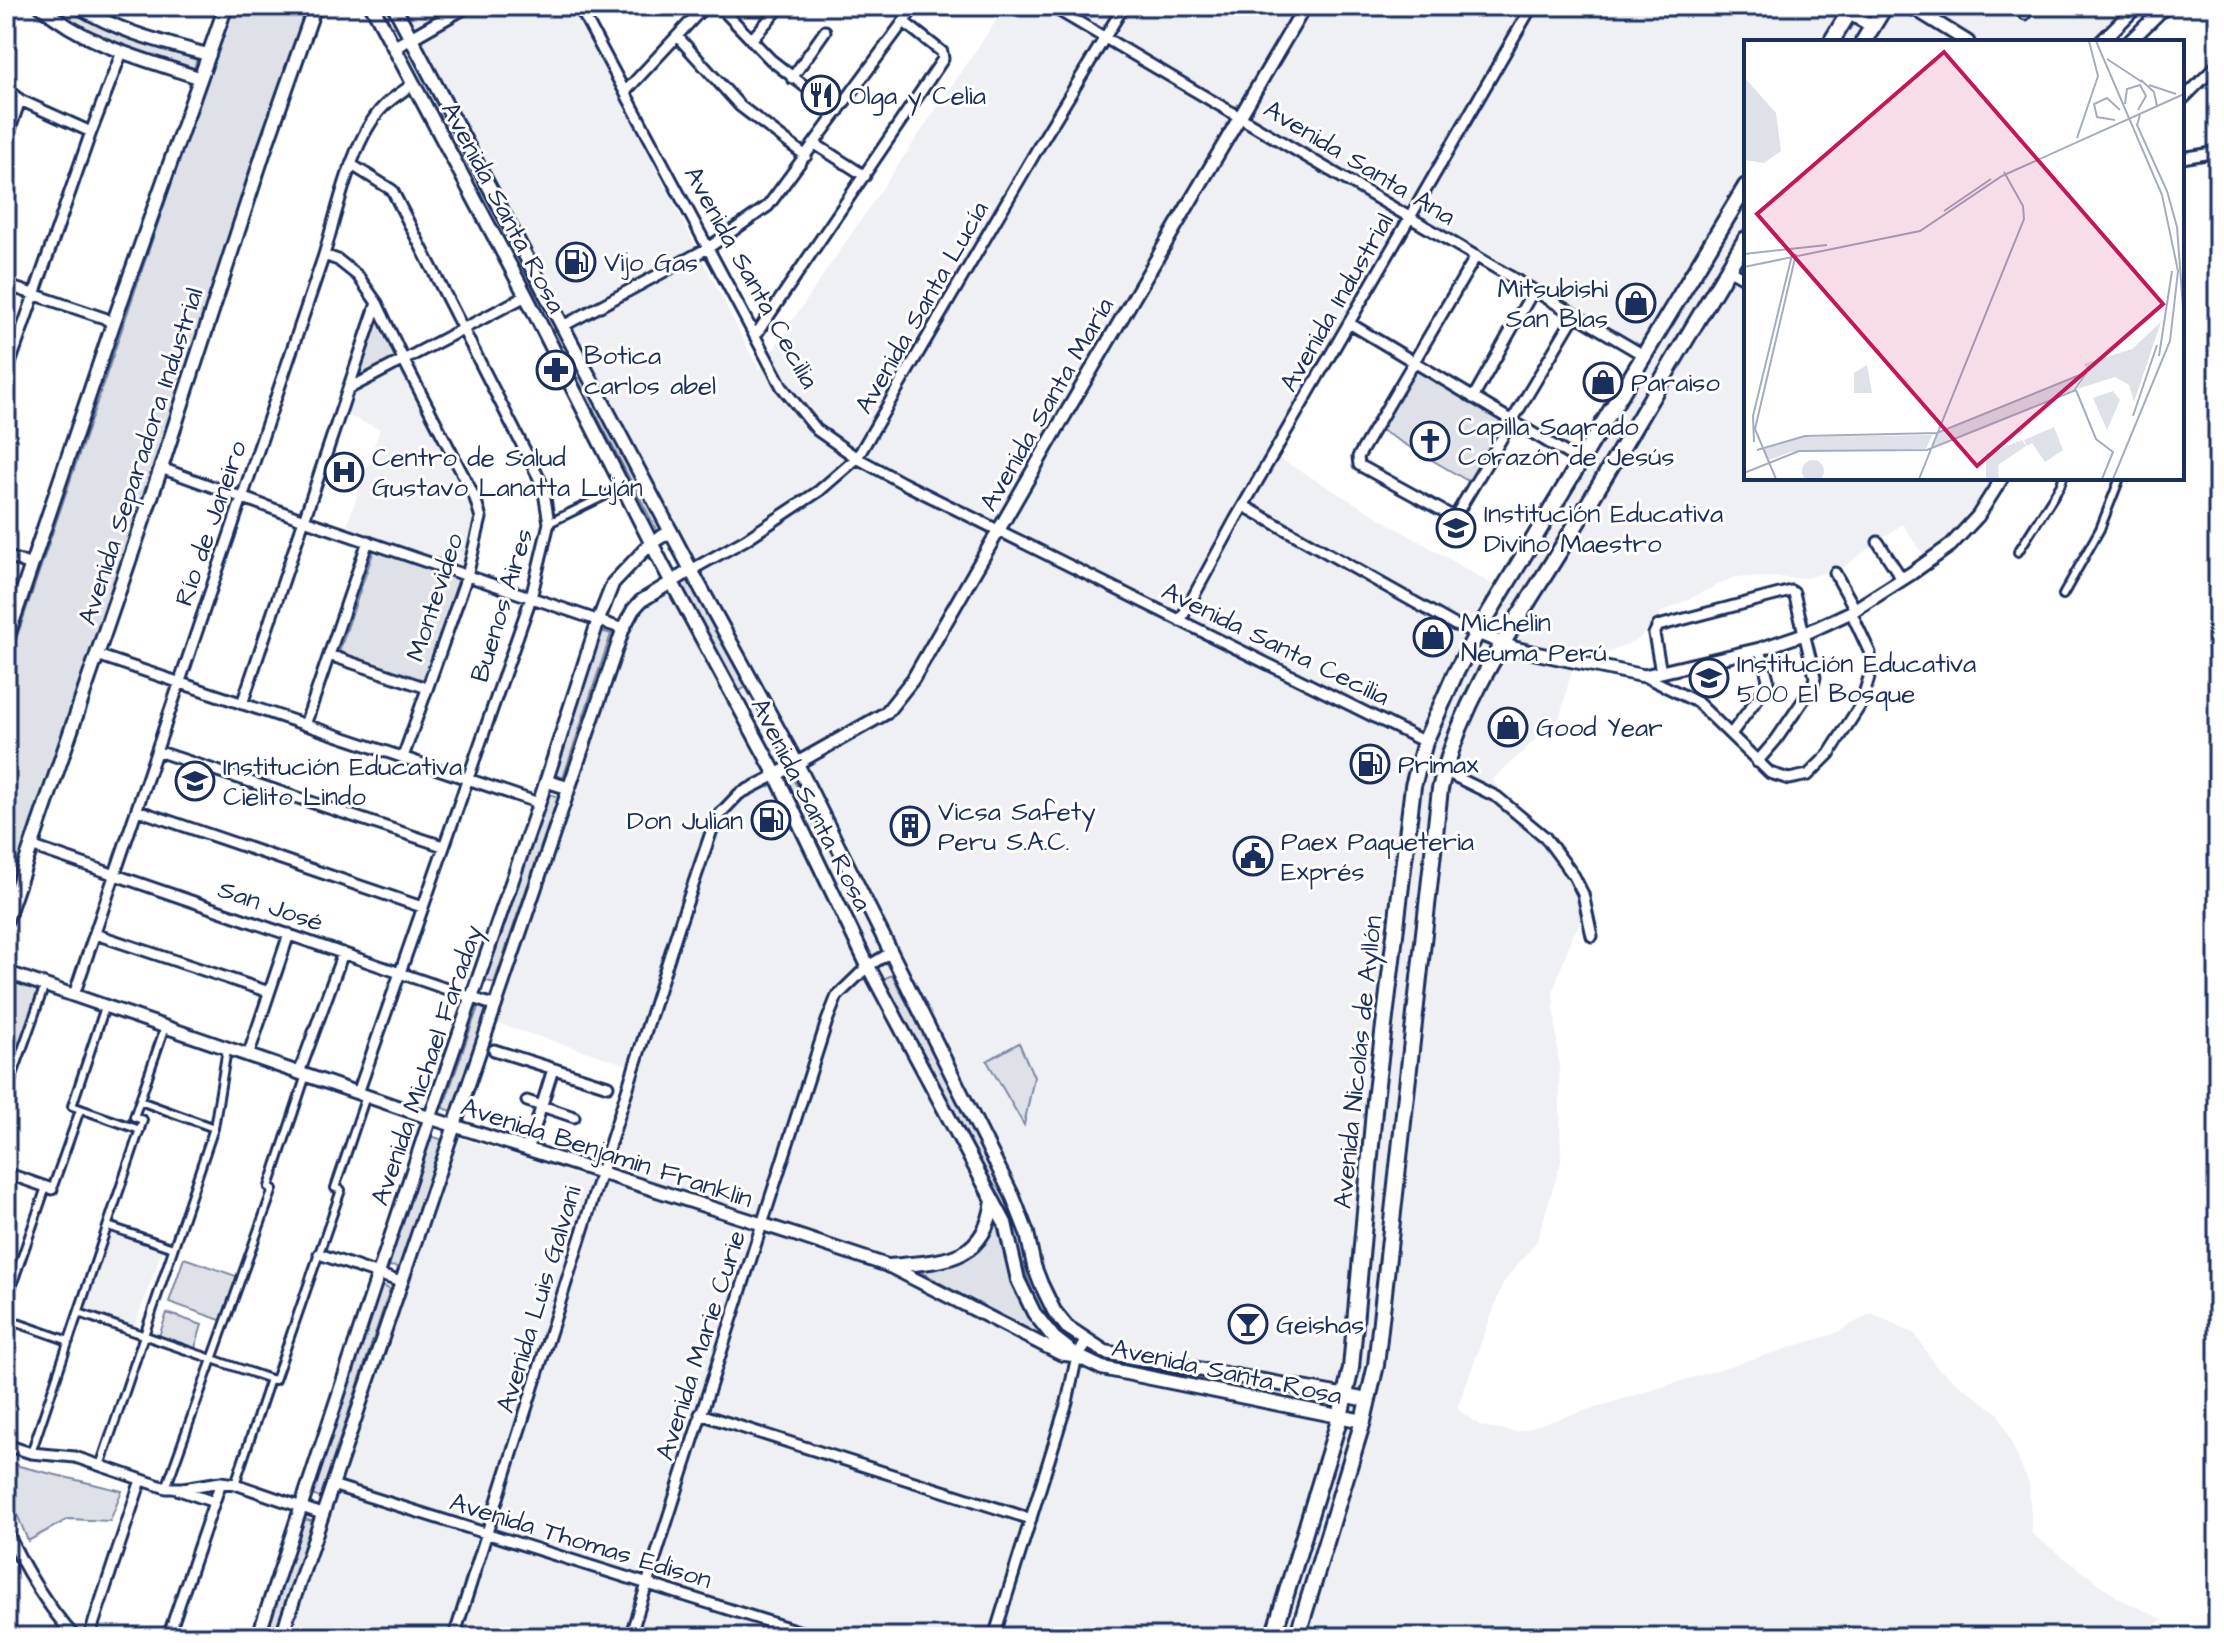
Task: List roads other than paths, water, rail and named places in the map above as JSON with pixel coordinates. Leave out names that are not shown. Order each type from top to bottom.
[{"type":"main road","points":[[6,641],[113,324],[226,6]]},
{"type":"main road","name":"Avenida Separadora Industrial","points":[[6,920],[315,6]]},
{"type":"main road","name":"Avenida Santa Rosa","points":[[372,6],[526,296],[651,543],[776,775],[868,966],[1005,1223],[1018,1280],[1034,1313],[1054,1338],[1077,1356],[1102,1368],[1363,1421]]},
{"type":"main road","name":"Avenida Santa Rosa","points":[[394,6],[691,570],[797,764],[1013,1197],[1027,1233],[1034,1266],[1054,1311],[1067,1327],[1105,1352],[1368,1400]]},
{"type":"main road","points":[[1832,40],[1845,8],[1878,13],[1864,40]]},
{"type":"main road","name":"Avenida Nicolás de Ayllón","points":[[1273,1637],[1340,1417],[1351,1368],[1377,1085],[1413,786],[1425,742],[1477,633],[1744,189]]},
{"type":"main road","name":"Avenida Nicolás de Ayllón","points":[[1297,1637],[1363,1421],[1376,1365],[1444,771],[1468,706],[1502,643],[1744,242]]},
{"type":"main road","points":[[889,1266],[933,1262],[965,1253],[979,1241],[990,1221],[993,1201]]},
{"type":"street","points":[[40,6],[59,22],[96,43],[200,78]]},
{"type":"street","points":[[77,6],[131,33],[209,55]]},
{"type":"street","points":[[395,47],[467,6]]},
{"type":"street","points":[[625,92],[705,6]]},
{"type":"street","points":[[719,6],[792,78],[838,112]]},
{"type":"street","points":[[751,40],[781,6]]},
{"type":"street","points":[[563,326],[708,248],[768,206],[915,6]]},
{"type":"street","name":"Avenida Santa Ana","points":[[1051,6],[1645,356]]},
{"type":"street","name":"Avenida Santa Lucía","points":[[691,570],[745,540],[819,491],[857,458],[1124,6]]},
{"type":"street","name":"Avenida Santa María","points":[[776,775],[886,713],[913,679],[1305,6]]},
{"type":"street","name":"Avenida Industrial","points":[[1180,621],[1532,6]]},
{"type":"street","points":[[1910,6],[1965,40]]},
{"type":"street","points":[[2014,6],[2025,14]]},
{"type":"street","points":[[2131,40],[2166,6]]},
{"type":"street","name":"Avenida Santa Cecilia","points":[[584,8],[625,92],[782,387],[817,430],[857,458],[1425,742]]},
{"type":"street","points":[[2103,40],[2136,8],[2148,23]]},
{"type":"street","points":[[755,336],[943,59],[942,52],[904,22]]},
{"type":"street","points":[[792,78],[825,31]]},
{"type":"street","points":[[677,36],[740,106],[806,156]]},
{"type":"street","points":[[6,375],[122,52]]},
{"type":"street","points":[[2184,98],[2218,64]]},
{"type":"street","name":"Río de Janeiro","points":[[74,995],[365,130],[384,106],[414,83]]},
{"type":"street","points":[[6,87],[20,100],[91,132]]},
{"type":"street","points":[[6,141],[20,100]]},
{"type":"street","points":[[815,144],[865,176]]},
{"type":"street","points":[[2184,158],[2218,152]]},
{"type":"street","name":"Buenos Aires","points":[[352,165],[392,190],[543,486],[549,523],[531,598],[399,972],[362,1095]]},
{"type":"street","name":"Montevideo","points":[[324,255],[338,260],[358,276],[377,303],[475,498],[481,518],[467,576],[403,757]]},
{"type":"street","points":[[1476,256],[1358,457],[1359,465],[1452,516],[1459,513],[1575,315]]},
{"type":"street","points":[[1728,269],[1744,278]]},
{"type":"street","points":[[6,285],[104,318],[113,324]]},
{"type":"street","points":[[1473,398],[1533,291]]},
{"type":"street","points":[[348,389],[526,296]]},
{"type":"street","points":[[242,704],[377,303]]},
{"type":"street","points":[[1349,323],[1581,462]]},
{"type":"street","points":[[161,468],[623,629]]},
{"type":"street","points":[[1644,676],[1760,649],[1804,634],[1853,610],[1951,545],[1978,516],[2001,480]]},
{"type":"street","points":[[2018,552],[2062,480]]},
{"type":"street","points":[[2063,595],[2100,529],[2119,480]]},
{"type":"street","points":[[549,523],[623,487]]},
{"type":"street","points":[[1244,506],[1455,625],[1535,653],[1644,676],[1674,689],[1697,702],[1770,773],[1789,779],[1808,775],[1829,754],[1861,704],[1871,671],[1870,653],[1835,573]]},
{"type":"street","name":"Avenida Michael Faraday","points":[[258,1637],[598,621],[613,583],[651,543],[671,531]]},
{"type":"street","points":[[305,725],[368,541]]},
{"type":"street","points":[[1878,542],[1902,579]]},
{"type":"street","points":[[6,556],[31,565]]},
{"type":"street","name":"Avenida Michael Faraday","points":[[281,1637],[623,629],[641,601],[691,570]]},
{"type":"street","points":[[1661,672],[1654,634],[1658,626],[1791,591],[1795,596],[1815,677],[1813,686],[1757,762]]},
{"type":"street","points":[[1731,734],[1766,687],[1768,679],[1760,649]]},
{"type":"street","points":[[97,655],[539,803]]},
{"type":"street","points":[[329,655],[427,688]]},
{"type":"street","points":[[157,751],[443,846]]},
{"type":"street","points":[[1444,771],[1497,797],[1545,837],[1574,876],[1583,894],[1592,936]]},
{"type":"street","name":"Avenida Luis Galvani","points":[[454,1637],[716,818],[739,794],[776,775]]},
{"type":"street","points":[[546,781],[569,788]]},
{"type":"street","points":[[137,810],[422,907]]},
{"type":"street","name":"San José","points":[[31,846],[496,1006]]},
{"type":"street","points":[[95,934],[269,992]]},
{"type":"street","points":[[248,1056],[289,934]]},
{"type":"street","points":[[170,1488],[273,1189],[269,1187],[343,953]]},
{"type":"street","name":"Avenida Marie Curie","points":[[630,1637],[827,1021],[837,996],[868,966],[890,953]]},
{"type":"street","name":"Avenida Benjamin Franklin","points":[[6,972],[453,1126],[889,1266],[1038,1344],[1061,1354],[1077,1356]]},
{"type":"street","points":[[6,1095],[45,985]]},
{"type":"street","points":[[105,1006],[72,1106],[140,1130]]},
{"type":"street","points":[[31,1453],[140,1130],[143,1120],[134,1117],[165,1027]]},
{"type":"street","points":[[100,1466],[214,1128],[227,1049]]},
{"type":"street","points":[[494,1050],[608,1086]]},
{"type":"street","points":[[528,1150],[553,1069]]},
{"type":"street","points":[[79,1313],[275,1380],[341,1190],[335,1188],[362,1095]]},
{"type":"street","points":[[140,1101],[214,1128]]},
{"type":"street","points":[[527,1101],[574,1117]]},
{"type":"street","points":[[6,1303],[80,1110]]},
{"type":"street","points":[[6,1173],[49,1188]]},
{"type":"street","points":[[108,1226],[173,1248]]},
{"type":"street","points":[[319,1254],[401,1282]]},
{"type":"street","points":[[7,1320],[69,1341]]},
{"type":"street","points":[[994,1637],[1067,1402],[1077,1356],[1088,1341]]},
{"type":"street","points":[[235,1484],[270,1379]]},
{"type":"street","points":[[700,1414],[1031,1519]]},
{"type":"street","points":[[6,1445],[31,1453],[75,1457],[214,1502]]},
{"type":"street","points":[[89,1637],[141,1480]]},
{"type":"street","points":[[170,1488],[221,1482],[235,1484],[322,1514]]},
{"type":"street","points":[[168,1637],[221,1482]]},
{"type":"street","name":"Avenida Thomas Edison","points":[[332,1485],[817,1637]]},
{"type":"street","points":[[6,1529],[42,1598],[75,1637]]},
{"type":"street","points":[[2156,1637],[2166,1637]]},
{"type":"place","name":"Olga y Celia","points":[[821,95]]},
{"type":"place","name":"Vijo Gas","points":[[576,262]]},
{"type":"place","name":"Mitsubishi San Blas","points":[[1636,303]]},
{"type":"place","name":"Botica carlos abel","points":[[556,370]]},
{"type":"place","name":"Paraiso","points":[[1603,382]]},
{"type":"place","name":"Capilla Sagrado Corazón de Jesús","points":[[1430,441]]},
{"type":"place","name":"Centro de Salud Gustavo Lanatta Luján","points":[[344,472]]},
{"type":"place","name":"Institución Educativa Divino Maestro","points":[[1456,528]]},
{"type":"place","name":"Michelin Neuma Perú","points":[[1433,637]]},
{"type":"place","name":"Institución Educativa 500 El Bosque","points":[[1709,678]]},
{"type":"place","name":"Good Year","points":[[1508,727]]},
{"type":"place","name":"Primax","points":[[1370,764]]},
{"type":"place","name":"Institución Educativa Cielito Lindo","points":[[195,781]]},
{"type":"place","name":"Don Julian","points":[[771,820]]},
{"type":"place","name":"Vicsa Safety Peru S.A.C.","points":[[910,826]]},
{"type":"place","name":"Paex Paqueteria Exprés","points":[[1253,856]]},
{"type":"place","name":"Geishas","points":[[1248,1324]]}]
